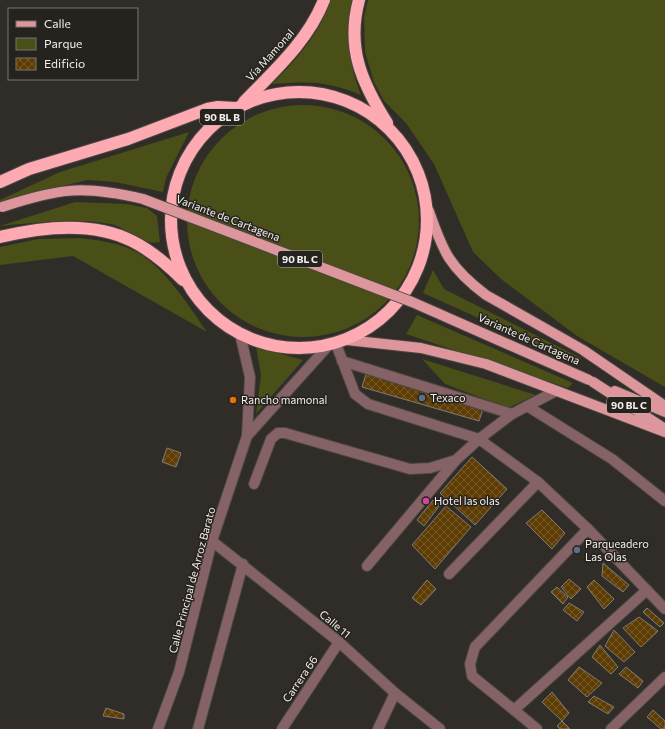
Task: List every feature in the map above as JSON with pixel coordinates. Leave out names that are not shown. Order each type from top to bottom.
[{"type":"highway","name":"Vía Mamonal","points":[[239,106],[294,49],[307,33],[324,0]]},
{"type":"highway","name":"90 BL B","points":[[358,0],[354,28],[355,50],[364,84],[393,132],[406,149],[417,169],[429,211],[427,238],[420,264],[409,289],[392,310],[371,327],[337,343],[305,349],[283,348],[261,343],[240,334],[227,326],[205,308],[188,285],[178,262],[172,237],[171,212],[175,186],[184,162],[197,141],[214,122],[239,106],[273,94],[312,93],[338,97],[368,111],[393,132]]},
{"type":"highway","points":[[0,182],[29,169],[128,139],[207,109],[239,106]]},
{"type":"highway","points":[[0,237],[42,229],[98,230],[114,234],[148,250],[164,262],[188,285]]},
{"type":"main road","name":"Variante de Cartagena","points":[[1,208],[36,196],[70,189],[104,190],[143,199],[412,302],[665,412]]},
{"type":"main road","points":[[429,211],[440,245],[458,271],[472,284],[486,295],[583,350],[665,406]]},
{"type":"main road","points":[[337,343],[420,348],[486,364],[665,430]]},
{"type":"main road","name":"Variante de Cartagena","points":[[591,381],[665,430]]},
{"type":"street","name":"Calle Principal de Arroz Barato","points":[[158,729],[179,672],[212,541],[247,436],[250,377],[240,334]]},
{"type":"street","points":[[337,343],[342,361],[355,394],[368,404],[479,439],[538,482],[588,529],[665,609]]},
{"type":"street","name":"Calle Principal de Arroz Barato","points":[[247,436],[337,343]]},
{"type":"street","points":[[342,361],[512,414]]},
{"type":"street","points":[[367,566],[456,460],[479,439],[512,414],[556,391]]},
{"type":"street","points":[[527,406],[612,459],[665,501]]},
{"type":"street","points":[[254,484],[271,439],[278,433],[285,433],[410,469],[430,468],[456,460]]},
{"type":"street","points":[[449,574],[538,482]]},
{"type":"street","points":[[537,729],[472,676],[470,664],[475,647],[588,529]]},
{"type":"street","name":"Calle 11","points":[[212,541],[243,564],[339,642],[395,693],[440,729]]},
{"type":"street","points":[[198,729],[243,564]]},
{"type":"street","points":[[514,710],[647,590]]},
{"type":"street","name":"Carrera 66","points":[[282,729],[339,642]]},
{"type":"street","points":[[611,729],[665,678]]},
{"type":"street","points":[[378,729],[395,693]]},
{"type":"green space","points":[[331,0],[354,0],[349,25],[349,48],[353,71],[361,95],[349,90],[318,83],[297,82],[272,84],[307,45],[320,24]]},
{"type":"green space","points":[[368,0],[665,0],[665,387],[577,336],[501,279],[473,252],[434,164],[406,123],[384,101],[374,82],[365,52],[364,17]]},
{"type":"green space","points":[[303,105],[326,107],[358,119],[377,131],[393,147],[405,166],[414,187],[417,198],[419,221],[417,244],[405,276],[393,295],[377,311],[358,323],[337,332],[326,335],[303,337],[280,335],[248,323],[229,311],[213,295],[201,276],[192,255],[189,244],[187,221],[189,198],[201,166],[213,147],[229,131],[248,119],[269,110],[280,107]]},
{"type":"green space","points":[[189,132],[166,178],[163,192],[115,182],[87,180],[28,195],[0,206],[0,200],[60,172]]},
{"type":"green space","points":[[75,202],[127,204],[147,208],[157,216],[160,242],[152,243],[140,239],[117,226],[96,222],[55,221],[0,226]]},
{"type":"green space","points":[[79,238],[118,245],[142,255],[173,285],[207,332],[73,256],[0,265],[0,247],[38,239]]},
{"type":"green space","points":[[433,270],[444,289],[581,358],[578,363],[423,293]]},
{"type":"green space","points":[[417,315],[573,383],[568,388],[406,334]]},
{"type":"green space","points":[[256,347],[303,360],[256,414],[261,375]]},
{"type":"green space","points":[[422,359],[536,395],[508,408],[445,384]]},
{"type":"building","name":"Texaco","points":[[366,374],[483,409],[479,421],[362,387]]},
{"type":"building","points":[[167,448],[181,453],[176,467],[162,462]]},
{"type":"building","points":[[472,457],[507,489],[475,525],[440,493]]},
{"type":"building","points":[[433,500],[440,505],[424,526],[417,520]]},
{"type":"building","points":[[446,506],[471,527],[435,569],[412,545]]},
{"type":"building","points":[[542,510],[565,533],[552,549],[526,523]]},
{"type":"building","points":[[603,563],[629,585],[623,592],[602,576]]},
{"type":"building","points":[[569,579],[581,589],[571,599],[561,587]]},
{"type":"building","points":[[427,580],[436,589],[421,605],[412,598]]},
{"type":"building","points":[[594,580],[614,599],[604,609],[587,587]]},
{"type":"building","points":[[557,587],[568,597],[563,604],[551,592]]},
{"type":"building","points":[[569,603],[584,612],[577,621],[563,610]]},
{"type":"building","points":[[647,608],[664,623],[660,627],[643,612]]},
{"type":"building","points":[[639,617],[658,631],[641,647],[623,628]]},
{"type":"building","points":[[614,630],[635,652],[624,662],[605,646]]},
{"type":"building","points":[[600,645],[618,667],[611,674],[592,657]]},
{"type":"building","points":[[579,667],[602,683],[587,697],[568,680]]},
{"type":"building","points":[[626,667],[643,681],[638,688],[619,674]]},
{"type":"building","points":[[552,692],[569,713],[562,721],[542,702]]},
{"type":"building","points":[[594,696],[614,707],[608,714],[588,702]]},
{"type":"building","points":[[106,708],[124,714],[124,719],[103,716]]},
{"type":"building","points":[[653,710],[665,721],[665,729],[661,729],[647,717]]},
{"type":"building","points":[[562,721],[570,729],[560,729],[557,726]]},
{"type":"place","name":"Texaco","points":[[422,398]]},
{"type":"place","name":"Rancho mamonal","points":[[233,400]]},
{"type":"place","name":"Hotel las olas","points":[[426,501]]},
{"type":"place","name":"Parqueadero Las Olas","points":[[577,550]]}]
